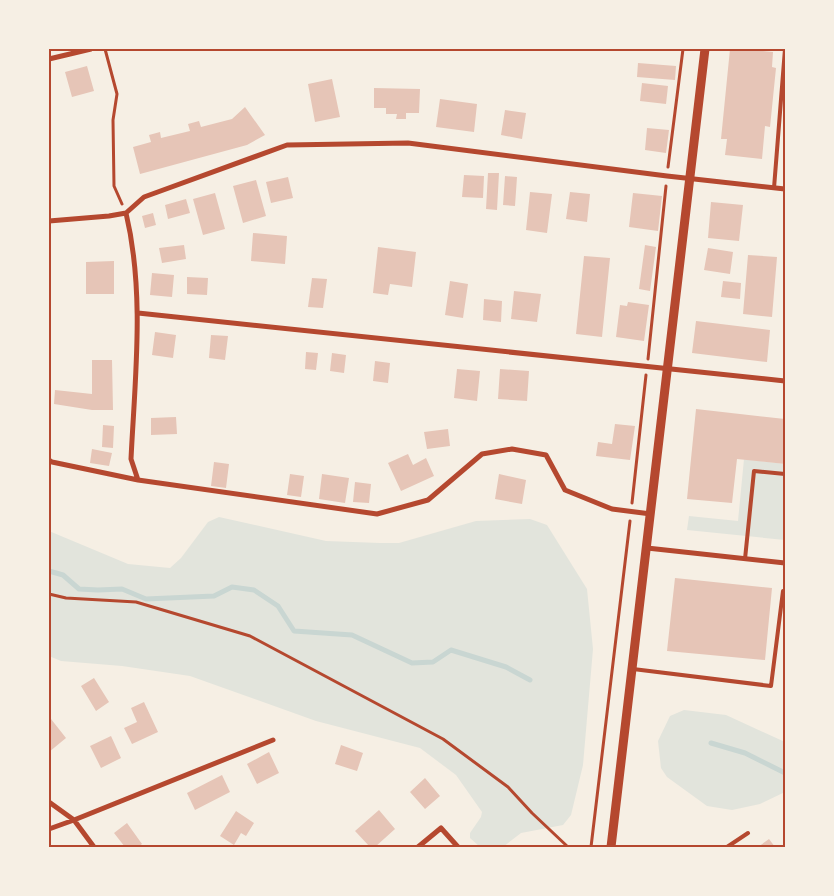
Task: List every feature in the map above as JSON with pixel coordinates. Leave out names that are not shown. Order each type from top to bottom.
[{"type":"street","points":[[49,59],[92,49]]},
{"type":"street","points":[[612,844],[666,368],[705,49]]},
{"type":"street","points":[[49,221],[126,213],[144,197],[287,145],[408,143],[690,179],[785,189]]},
{"type":"street","points":[[126,213],[133,240],[138,313],[131,459],[138,480]]},
{"type":"street","points":[[138,313],[785,381]]},
{"type":"street","points":[[49,460],[138,480],[377,514],[428,500],[482,454],[512,449],[546,455],[565,490],[612,509],[650,514]]},
{"type":"street","points":[[646,548],[785,563]]},
{"type":"street","points":[[49,829],[273,740]]},
{"type":"street","points":[[49,802],[74,820],[94,847]]},
{"type":"street","points":[[418,847],[442,828],[458,847]]},
{"type":"lane","points":[[774,188],[785,49]]},
{"type":"lane","points":[[745,559],[754,471],[785,474]]},
{"type":"lane","points":[[631,668],[771,686],[783,591]]},
{"type":"lane","points":[[727,847],[748,833]]},
{"type":"path","points":[[105,49],[117,94],[113,120],[114,186],[126,213]]},
{"type":"path","points":[[591,847],[683,49]]},
{"type":"path","points":[[49,594],[66,598],[136,602],[250,636],[443,738],[508,787],[568,847]]},
{"type":"shaded area","points":[[744,459],[785,464],[785,540],[687,530],[689,516],[738,521]]},
{"type":"shaded area","points":[[219,517],[326,541],[380,543],[399,543],[476,521],[530,519],[547,525],[587,589],[593,649],[583,765],[571,815],[563,825],[521,833],[503,847],[480,847],[470,838],[470,833],[481,817],[482,812],[456,775],[420,748],[316,721],[190,676],[122,666],[61,661],[49,656],[49,531],[128,564],[170,568],[181,558],[208,522]]},
{"type":"shaded area","points":[[684,710],[726,715],[785,742],[785,792],[760,804],[732,810],[707,806],[667,777],[661,768],[658,741],[670,716]]},
{"type":"building","points":[[730,49],[764,49],[763,51],[773,52],[772,67],[776,68],[770,127],[765,126],[762,159],[725,155],[727,139],[721,139]]},
{"type":"building","points":[[638,63],[676,66],[675,80],[637,77]]},
{"type":"building","points":[[87,66],[94,91],[72,97],[65,72]]},
{"type":"building","points":[[332,79],[340,117],[315,122],[308,84]]},
{"type":"building","points":[[642,83],[668,86],[666,104],[640,101]]},
{"type":"building","points":[[374,88],[420,89],[419,113],[406,113],[406,119],[396,119],[397,114],[386,114],[386,108],[374,108]]},
{"type":"building","points":[[440,99],[477,104],[474,132],[436,127]]},
{"type":"building","points":[[245,107],[265,135],[247,145],[140,174],[133,147],[151,142],[149,135],[160,132],[161,138],[190,131],[188,124],[199,121],[201,127],[232,119]]},
{"type":"building","points":[[505,110],[526,113],[522,139],[501,135]]},
{"type":"building","points":[[647,128],[669,130],[666,153],[645,150]]},
{"type":"building","points":[[488,173],[499,173],[497,210],[486,209]]},
{"type":"building","points":[[464,175],[484,176],[483,198],[462,197]]},
{"type":"building","points":[[505,176],[517,177],[515,206],[503,205]]},
{"type":"building","points":[[288,177],[293,198],[271,203],[266,182]]},
{"type":"building","points":[[256,180],[266,216],[243,223],[233,186]]},
{"type":"building","points":[[530,192],[552,194],[547,233],[526,230]]},
{"type":"building","points":[[570,192],[590,194],[587,222],[566,219]]},
{"type":"building","points":[[215,193],[225,229],[203,235],[193,199]]},
{"type":"building","points":[[633,193],[662,196],[658,231],[629,227]]},
{"type":"building","points":[[186,199],[190,213],[168,219],[165,205]]},
{"type":"building","points":[[711,202],[743,205],[739,241],[708,238]]},
{"type":"building","points":[[153,213],[156,225],[145,228],[142,216]]},
{"type":"building","points":[[253,233],[287,236],[285,264],[251,261]]},
{"type":"building","points":[[184,245],[186,259],[162,263],[159,248]]},
{"type":"building","points":[[645,245],[656,247],[650,291],[639,289]]},
{"type":"building","points":[[378,247],[416,252],[412,287],[390,284],[388,295],[373,293]]},
{"type":"building","points":[[708,248],[733,252],[730,274],[704,270]]},
{"type":"building","points":[[748,255],[777,257],[772,317],[743,314]]},
{"type":"building","points":[[584,256],[610,258],[602,337],[576,334]]},
{"type":"building","points":[[114,261],[114,294],[86,294],[86,262]]},
{"type":"building","points":[[152,273],[174,275],[172,297],[150,295]]},
{"type":"building","points":[[187,277],[208,278],[207,295],[187,294]]},
{"type":"building","points":[[312,278],[327,279],[323,308],[308,307]]},
{"type":"building","points":[[450,281],[468,284],[463,318],[445,315]]},
{"type":"building","points":[[723,281],[741,283],[740,299],[721,297]]},
{"type":"building","points":[[514,291],[541,294],[537,322],[511,319]]},
{"type":"building","points":[[484,299],[502,301],[501,322],[483,320]]},
{"type":"building","points":[[628,302],[649,305],[644,341],[616,337],[620,305],[627,306]]},
{"type":"building","points":[[696,321],[770,330],[767,362],[692,353]]},
{"type":"building","points":[[155,332],[176,335],[173,358],[152,355]]},
{"type":"building","points":[[211,335],[228,336],[225,360],[209,358]]},
{"type":"building","points":[[306,352],[318,353],[316,370],[305,369]]},
{"type":"building","points":[[332,353],[346,355],[344,373],[330,371]]},
{"type":"building","points":[[92,360],[112,360],[113,410],[92,410],[54,404],[55,390],[92,394]]},
{"type":"building","points":[[375,361],[390,363],[388,383],[373,381]]},
{"type":"building","points":[[457,369],[480,371],[477,401],[454,398]]},
{"type":"building","points":[[500,369],[529,371],[527,401],[498,399]]},
{"type":"building","points":[[696,409],[785,419],[785,464],[737,459],[732,503],[687,499]]},
{"type":"building","points":[[176,417],[177,434],[151,435],[151,418]]},
{"type":"building","points":[[615,424],[635,426],[630,460],[596,456],[598,442],[612,444]]},
{"type":"building","points":[[103,425],[114,426],[113,448],[102,447]]},
{"type":"building","points":[[448,429],[450,446],[427,449],[424,432]]},
{"type":"building","points":[[92,449],[112,453],[109,466],[90,463]]},
{"type":"building","points":[[408,454],[413,465],[426,458],[434,476],[401,491],[388,463]]},
{"type":"building","points":[[214,462],[229,464],[226,488],[211,486]]},
{"type":"building","points":[[290,474],[304,476],[301,497],[287,495]]},
{"type":"building","points":[[322,474],[349,478],[345,503],[319,499]]},
{"type":"building","points":[[499,474],[526,480],[522,504],[495,499]]},
{"type":"building","points":[[355,482],[371,484],[369,503],[353,502]]},
{"type":"building","points":[[675,578],[772,588],[765,660],[667,651]]},
{"type":"building","points":[[94,678],[109,702],[96,711],[81,686]]},
{"type":"building","points":[[144,702],[158,732],[132,744],[124,728],[137,722],[131,708]]},
{"type":"building","points":[[51,719],[66,738],[49,752],[49,721]]},
{"type":"building","points":[[111,736],[121,758],[101,768],[90,746]]},
{"type":"building","points":[[341,745],[363,753],[357,771],[335,764]]},
{"type":"building","points":[[269,752],[279,773],[257,784],[247,764]]},
{"type":"building","points":[[222,775],[230,792],[195,810],[187,793]]},
{"type":"building","points":[[425,778],[440,796],[425,809],[410,792]]},
{"type":"building","points":[[379,810],[395,829],[375,847],[370,847],[355,831]]},
{"type":"building","points":[[236,811],[254,823],[246,836],[241,833],[234,845],[220,836]]},
{"type":"building","points":[[127,823],[142,844],[138,847],[125,847],[114,833]]},
{"type":"building","points":[[769,839],[775,847],[758,847]]},
{"type":"waterway","points":[[49,571],[63,575],[79,589],[122,589],[146,599],[214,596],[232,587],[254,590],[278,606],[294,631],[352,635],[412,663],[433,662],[451,650],[506,667],[530,680]]},
{"type":"waterway","points":[[711,743],[745,753],[785,773]]}]
